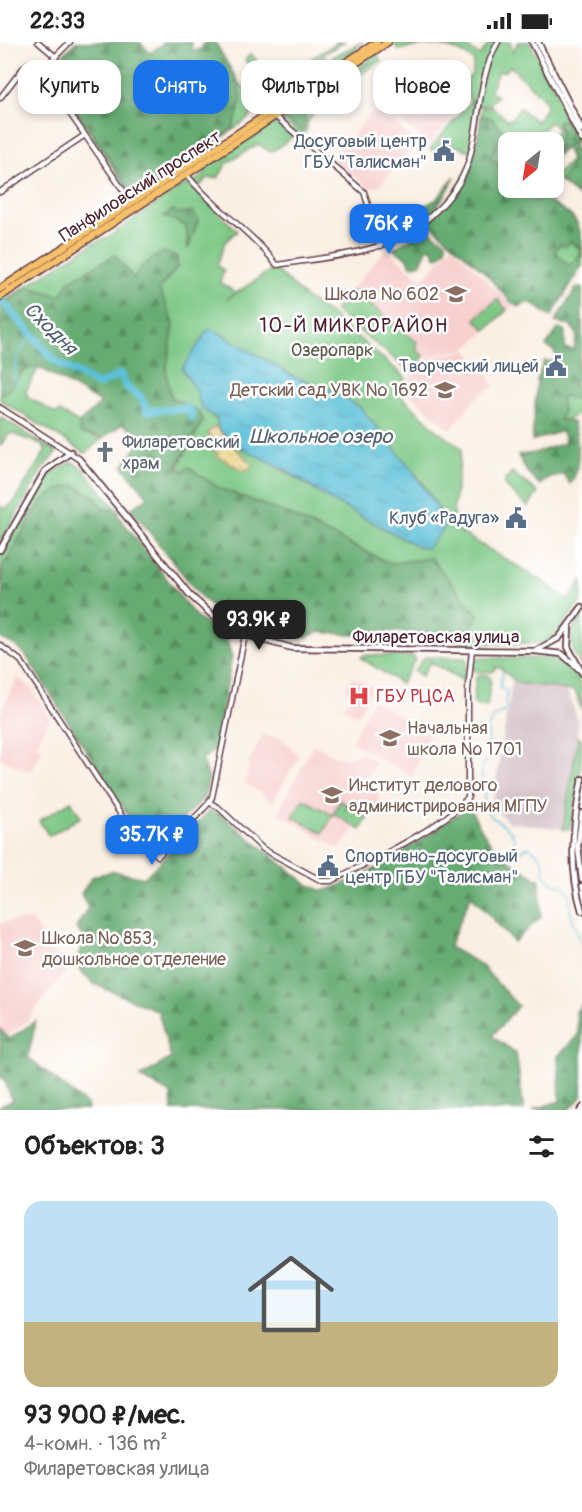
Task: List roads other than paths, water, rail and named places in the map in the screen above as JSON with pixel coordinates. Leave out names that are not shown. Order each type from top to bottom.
[{"type":"main road","name":"Панфиловский проспект","points":[[0,289],[377,42]]},
{"type":"main road","name":"Панфиловский проспект","points":[[0,297],[388,42]]},
{"type":"street","points":[[39,42],[57,57]]},
{"type":"street","points":[[54,60],[70,42]]},
{"type":"street","points":[[186,174],[198,189],[266,250],[277,265],[381,246],[423,225],[452,196],[462,179],[471,154],[483,84],[498,42]]},
{"type":"street","points":[[532,42],[582,140]]},
{"type":"street","points":[[538,42],[582,130]]},
{"type":"street","points":[[0,98],[18,76]]},
{"type":"street","points":[[71,114],[132,203]]},
{"type":"street","points":[[274,116],[364,192],[381,246]]},
{"type":"street","points":[[0,192],[85,135]]},
{"type":"street","name":"Филаретовская улица","points":[[0,408],[71,452],[88,466],[190,595],[213,616],[245,635],[292,648],[535,651],[562,654],[581,671]]},
{"type":"street","points":[[0,550],[45,471],[71,452]]},
{"type":"street","name":"Филаретовская улица","points":[[535,651],[552,644],[582,607]]},
{"type":"street","points":[[570,624],[568,647],[581,671]]},
{"type":"street","points":[[0,645],[21,661],[121,815],[136,835],[158,856],[209,802],[245,635]]},
{"type":"street","points":[[209,802],[219,808],[263,849],[322,881],[331,881],[406,841],[461,807],[468,796],[468,690],[472,650]]},
{"type":"street","points":[[582,779],[572,844],[578,897],[582,911]]},
{"type":"street","points":[[582,813],[578,846],[582,880]]},
{"type":"water","name":"Школьное озеро","points":[[208,330],[215,330],[294,377],[332,390],[360,407],[413,471],[445,519],[444,529],[427,548],[419,547],[331,500],[281,467],[237,446],[218,429],[217,419],[201,407],[197,392],[182,369]]},
{"type":"waterway","name":"Сходня","points":[[2,301],[55,361],[98,385],[121,374],[126,387],[140,396],[147,411],[185,408],[191,413],[192,418]]},
{"type":"waterway","points":[[17,385],[15,365],[32,336]]},
{"type":"waterway","points":[[185,408],[201,407]]},
{"type":"waterway","name":"Сходня","points":[[503,671],[500,687],[507,692],[505,702],[507,707],[505,711],[495,716],[488,730],[490,752],[488,759],[482,765],[481,773],[487,790],[484,795],[485,807],[491,816],[509,829],[515,848],[520,852],[528,847],[536,852],[543,860],[544,873],[551,882],[563,886],[570,894],[570,911],[582,946]]},
{"type":"railway","points":[[577,1110],[582,1104]]},
{"type":"place","name":"Досуговый центр ГБУ \"Талисман\"","points":[[444,151]]},
{"type":"place","name":"Школа № 602","points":[[456,294]]},
{"type":"place","name":"Творческий лицей","points":[[556,366]]},
{"type":"place","name":"Детский сад УВК № 1692","points":[[445,390]]},
{"type":"place","name":"Филаретовский храм","points":[[105,452]]},
{"type":"place","name":"Клуб «Радуга»","points":[[516,518]]},
{"type":"place","name":"ГБУ РЦСА","points":[[359,696]]},
{"type":"place","name":"Начальная школа № 1701","points":[[390,738]]},
{"type":"place","name":"Институт делового администрирования МГПУ","points":[[332,795]]},
{"type":"place","name":"Спортивно-досуговый центр ГБУ \"Талисман\"","points":[[328,866]]},
{"type":"place","name":"Школа № 853, дошкольное отделение","points":[[25,948]]},
{"type":"district","name":"10-Й МИКРОРАЙОН","points":[[354,325]]},
{"type":"park label","name":"Озеропарк","points":[[332,350]]}]
